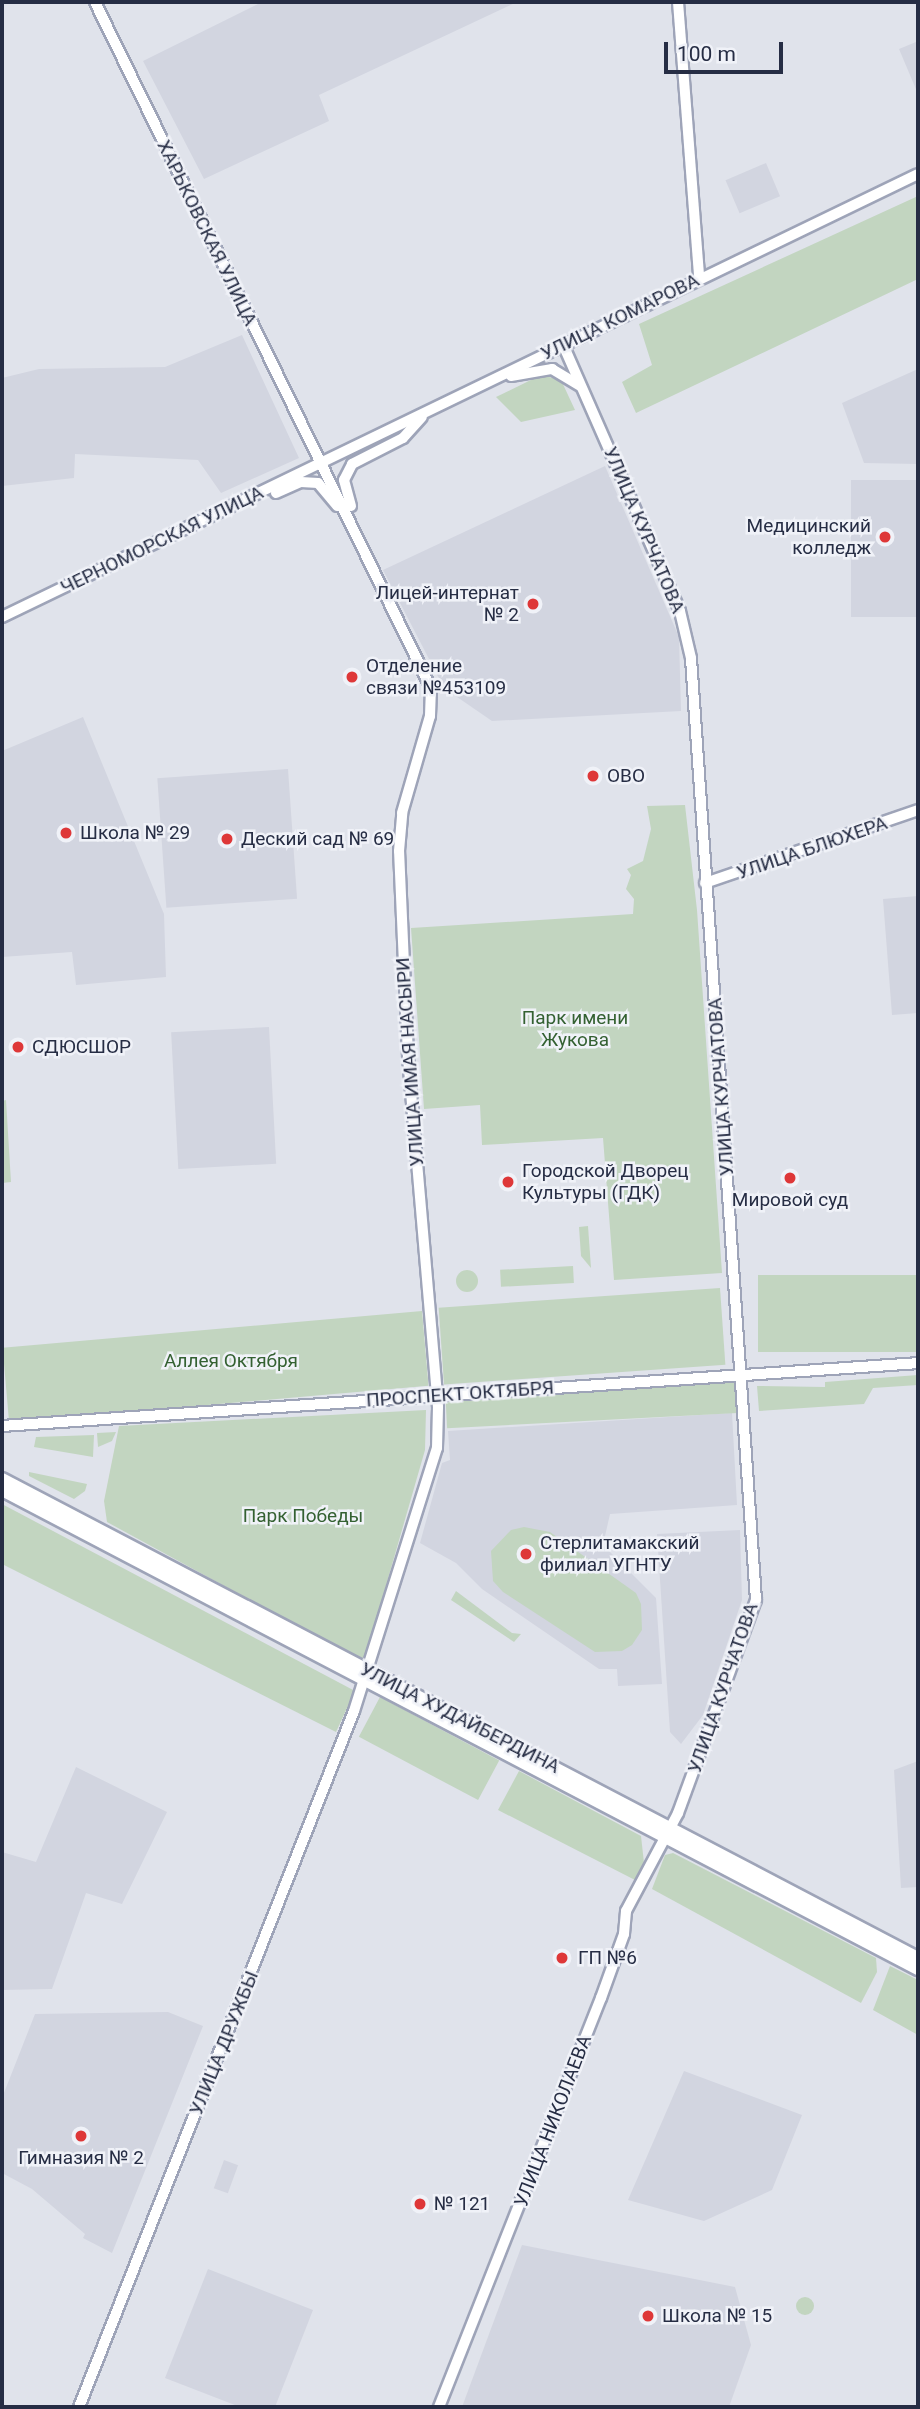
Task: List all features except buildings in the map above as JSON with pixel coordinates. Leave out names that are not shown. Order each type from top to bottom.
[{"type":"main road","name":"ХАРЬКОВСКАЯ УЛИЦА","points":[[94,2],[293,413],[322,462]]},
{"type":"main road","points":[[678,2],[699,277]]},
{"type":"main road","name":"УЛИЦА КОМАРОВА","points":[[322,462],[494,380],[699,277],[918,174]]},
{"type":"main road","name":"УЛИЦА КУРЧАТОВА","points":[[563,345],[687,634],[743,1376],[756,1600],[669,1833]]},
{"type":"main road","points":[[494,380],[552,369],[584,390]]},
{"type":"main road","points":[[368,554],[345,487],[348,469],[355,461],[403,438],[426,413]]},
{"type":"main road","name":"ЧЕРНОМОРСКАЯ УЛИЦА","points":[[2,617],[322,462]]},
{"type":"main road","name":"УЛИЦА ИМАЯ НАСЫРИ","points":[[322,462],[368,554],[432,694],[402,813],[399,851],[408,1056],[438,1394],[437,1448],[367,1674]]},
{"type":"main road","points":[[240,503],[301,482],[318,483],[331,495],[355,542],[368,554]]},
{"type":"main road","name":"УЛИЦА БЛЮХЕРА","points":[[705,883],[918,810]]},
{"type":"main road","name":"ПРОСПЕКТ ОКТЯБРЯ","points":[[2,1426],[918,1363]]},
{"type":"main road","points":[[2,1435],[19,1426]]},
{"type":"main road","name":"УЛИЦА ХУДАЙБЕРДИНА","points":[[2,1479],[669,1833],[918,1969]]},
{"type":"main road","name":"УЛИЦА ХУДАЙБЕРДИНА","points":[[2,1490],[367,1674]]},
{"type":"main road","name":"УЛИЦА ДРУЖБЫ","points":[[79,2407],[367,1674]]},
{"type":"main road","name":"УЛИЦА ХУДАЙБЕРДИНА","points":[[669,1833],[918,1958]]},
{"type":"main road","name":"УЛИЦА НИКОЛАЕВА","points":[[439,2407],[587,2037],[624,1934],[626,1911],[669,1833]]},
{"type":"shaded area","points":[[262,2],[517,2],[319,95],[329,121],[204,179],[143,61]]},
{"type":"shaded area","points":[[916,42],[918,48],[918,94],[899,49]]},
{"type":"shaded area","points":[[766,163],[780,196],[740,213],[725,180]]},
{"type":"shaded area","points":[[242,335],[299,458],[221,493],[198,460],[75,454],[74,478],[2,486],[2,378],[39,369],[165,367]]},
{"type":"shaded area","points":[[918,369],[918,464],[864,463],[842,403]]},
{"type":"shaded area","name":"Лицей-интернат № 2","points":[[605,466],[679,637],[681,711],[492,721],[444,688],[383,570]]},
{"type":"shaded area","name":"Медицинский колледж","points":[[851,480],[918,480],[918,617],[851,617]]},
{"type":"shaded area","name":"Школа № 29","points":[[83,717],[164,914],[166,977],[76,985],[72,952],[2,957],[2,751]]},
{"type":"shaded area","name":"Деский сад № 69","points":[[288,769],[297,899],[166,908],[157,778]]},
{"type":"shaded area","points":[[918,896],[918,1013],[892,1015],[883,899]]},
{"type":"shaded area","points":[[269,1027],[276,1164],[178,1169],[171,1032]]},
{"type":"shaded area","name":"Стерлитамакский филиал УГНТУ","points":[[732,1413],[737,1505],[610,1514],[603,1545],[656,1598],[662,1684],[618,1686],[617,1669],[599,1669],[482,1589],[456,1563],[420,1543],[442,1463],[450,1460],[448,1431]]},
{"type":"shaded area","points":[[740,1530],[742,1600],[703,1715],[681,1744],[670,1732],[657,1534]]},
{"type":"shaded area","points":[[918,1761],[918,1887],[901,1888],[894,1770]]},
{"type":"shaded area","points":[[76,1767],[167,1812],[122,1904],[86,1893],[52,1989],[2,1990],[2,1852],[36,1862]]},
{"type":"shaded area","name":"Гимназия № 2","points":[[168,2012],[203,2026],[112,2253],[83,2238],[85,2234],[32,2189],[2,2173],[2,2098],[35,2014]]},
{"type":"shaded area","points":[[684,2071],[802,2115],[772,2190],[704,2221],[628,2200]]},
{"type":"shaded area","points":[[224,2160],[238,2165],[228,2193],[214,2188]]},
{"type":"shaded area","name":"Школа № 15","points":[[522,2245],[735,2287],[751,2345],[729,2407],[462,2407]]},
{"type":"shaded area","points":[[208,2269],[313,2310],[275,2407],[240,2407],[165,2378]]},
{"type":"green space","points":[[918,196],[918,279],[636,413],[622,382],[652,365],[639,324]]},
{"type":"green space","points":[[541,375],[561,380],[575,410],[521,422],[496,397]]},
{"type":"green space","name":"Парк имени Жукова","points":[[685,805],[697,910],[722,1273],[614,1280],[603,1138],[482,1145],[480,1105],[424,1109],[411,928],[633,914],[634,899],[626,889],[631,875],[627,869],[643,861],[651,829],[647,806]]},
{"type":"green space","points":[[6,1100],[11,1182],[2,1183],[2,1101]]},
{"type":"green space","points":[[588,1226],[591,1268],[581,1256],[579,1227]]},
{"type":"green space","points":[[573,1266],[574,1283],[501,1287],[500,1270]]},
{"type":"green space","points":[[463,1270],[471,1270],[478,1277],[478,1285],[471,1292],[463,1292],[456,1285],[456,1277]]},
{"type":"green space","points":[[758,1275],[918,1275],[918,1352],[758,1352]]},
{"type":"green space","points":[[720,1288],[725,1365],[444,1384],[439,1308]]},
{"type":"green space","name":"Аллея Октября","points":[[422,1311],[429,1386],[9,1422],[3,1348]]},
{"type":"green space","points":[[918,1375],[918,1385],[873,1388],[864,1404],[759,1411],[757,1386],[825,1387],[825,1382]]},
{"type":"green space","points":[[736,1380],[738,1413],[447,1428],[445,1395]]},
{"type":"green space","name":"Парк Победы","points":[[426,1410],[425,1450],[364,1662],[107,1522],[104,1501],[119,1426]]},
{"type":"green space","points":[[116,1432],[112,1441],[98,1447],[97,1433]]},
{"type":"green space","points":[[94,1435],[93,1457],[34,1447],[36,1437]]},
{"type":"green space","points":[[29,1472],[87,1484],[85,1491],[74,1499],[29,1476]]},
{"type":"green space","points":[[2,1504],[355,1691],[336,1732],[2,1564]]},
{"type":"green space","points":[[524,1527],[550,1532],[636,1593],[641,1604],[642,1630],[632,1645],[622,1651],[595,1652],[503,1592],[493,1581],[491,1551],[511,1530]]},
{"type":"green space","points":[[456,1591],[512,1633],[521,1634],[514,1642],[451,1600]]},
{"type":"green space","points":[[380,1697],[499,1760],[478,1800],[359,1737]]},
{"type":"green space","points":[[519,1771],[641,1836],[644,1863],[635,1880],[498,1810]]},
{"type":"green space","points":[[673,1853],[876,1958],[877,1972],[861,2003],[652,1889],[665,1855]]},
{"type":"green space","points":[[890,1966],[918,1980],[918,2035],[873,2010]]},
{"type":"green space","points":[[801,2297],[809,2297],[814,2306],[812,2313],[801,2315],[796,2310],[796,2302]]},
{"type":"place","name":"Медицинский колледж","points":[[885,537]]},
{"type":"place","name":"Лицей-интернат № 2","points":[[533,604]]},
{"type":"place","name":"Отделение связи №453109","points":[[352,677]]},
{"type":"place","name":"ОВО","points":[[593,776]]},
{"type":"place","name":"Школа № 29","points":[[66,833]]},
{"type":"place","name":"Деский сад № 69","points":[[227,839]]},
{"type":"place","name":"СДЮСШОР","points":[[18,1047]]},
{"type":"place","name":"Мировой суд","points":[[790,1178]]},
{"type":"place","name":"Городской Дворец Культуры (ГДК)","points":[[508,1182]]},
{"type":"place","name":"Стерлитамакский филиал УГНТУ","points":[[526,1554]]},
{"type":"place","name":"ГП №6","points":[[562,1958]]},
{"type":"place","name":"Гимназия № 2","points":[[81,2136]]},
{"type":"place","name":"№ 121","points":[[420,2204]]},
{"type":"place","name":"Школа № 15","points":[[648,2316]]}]
